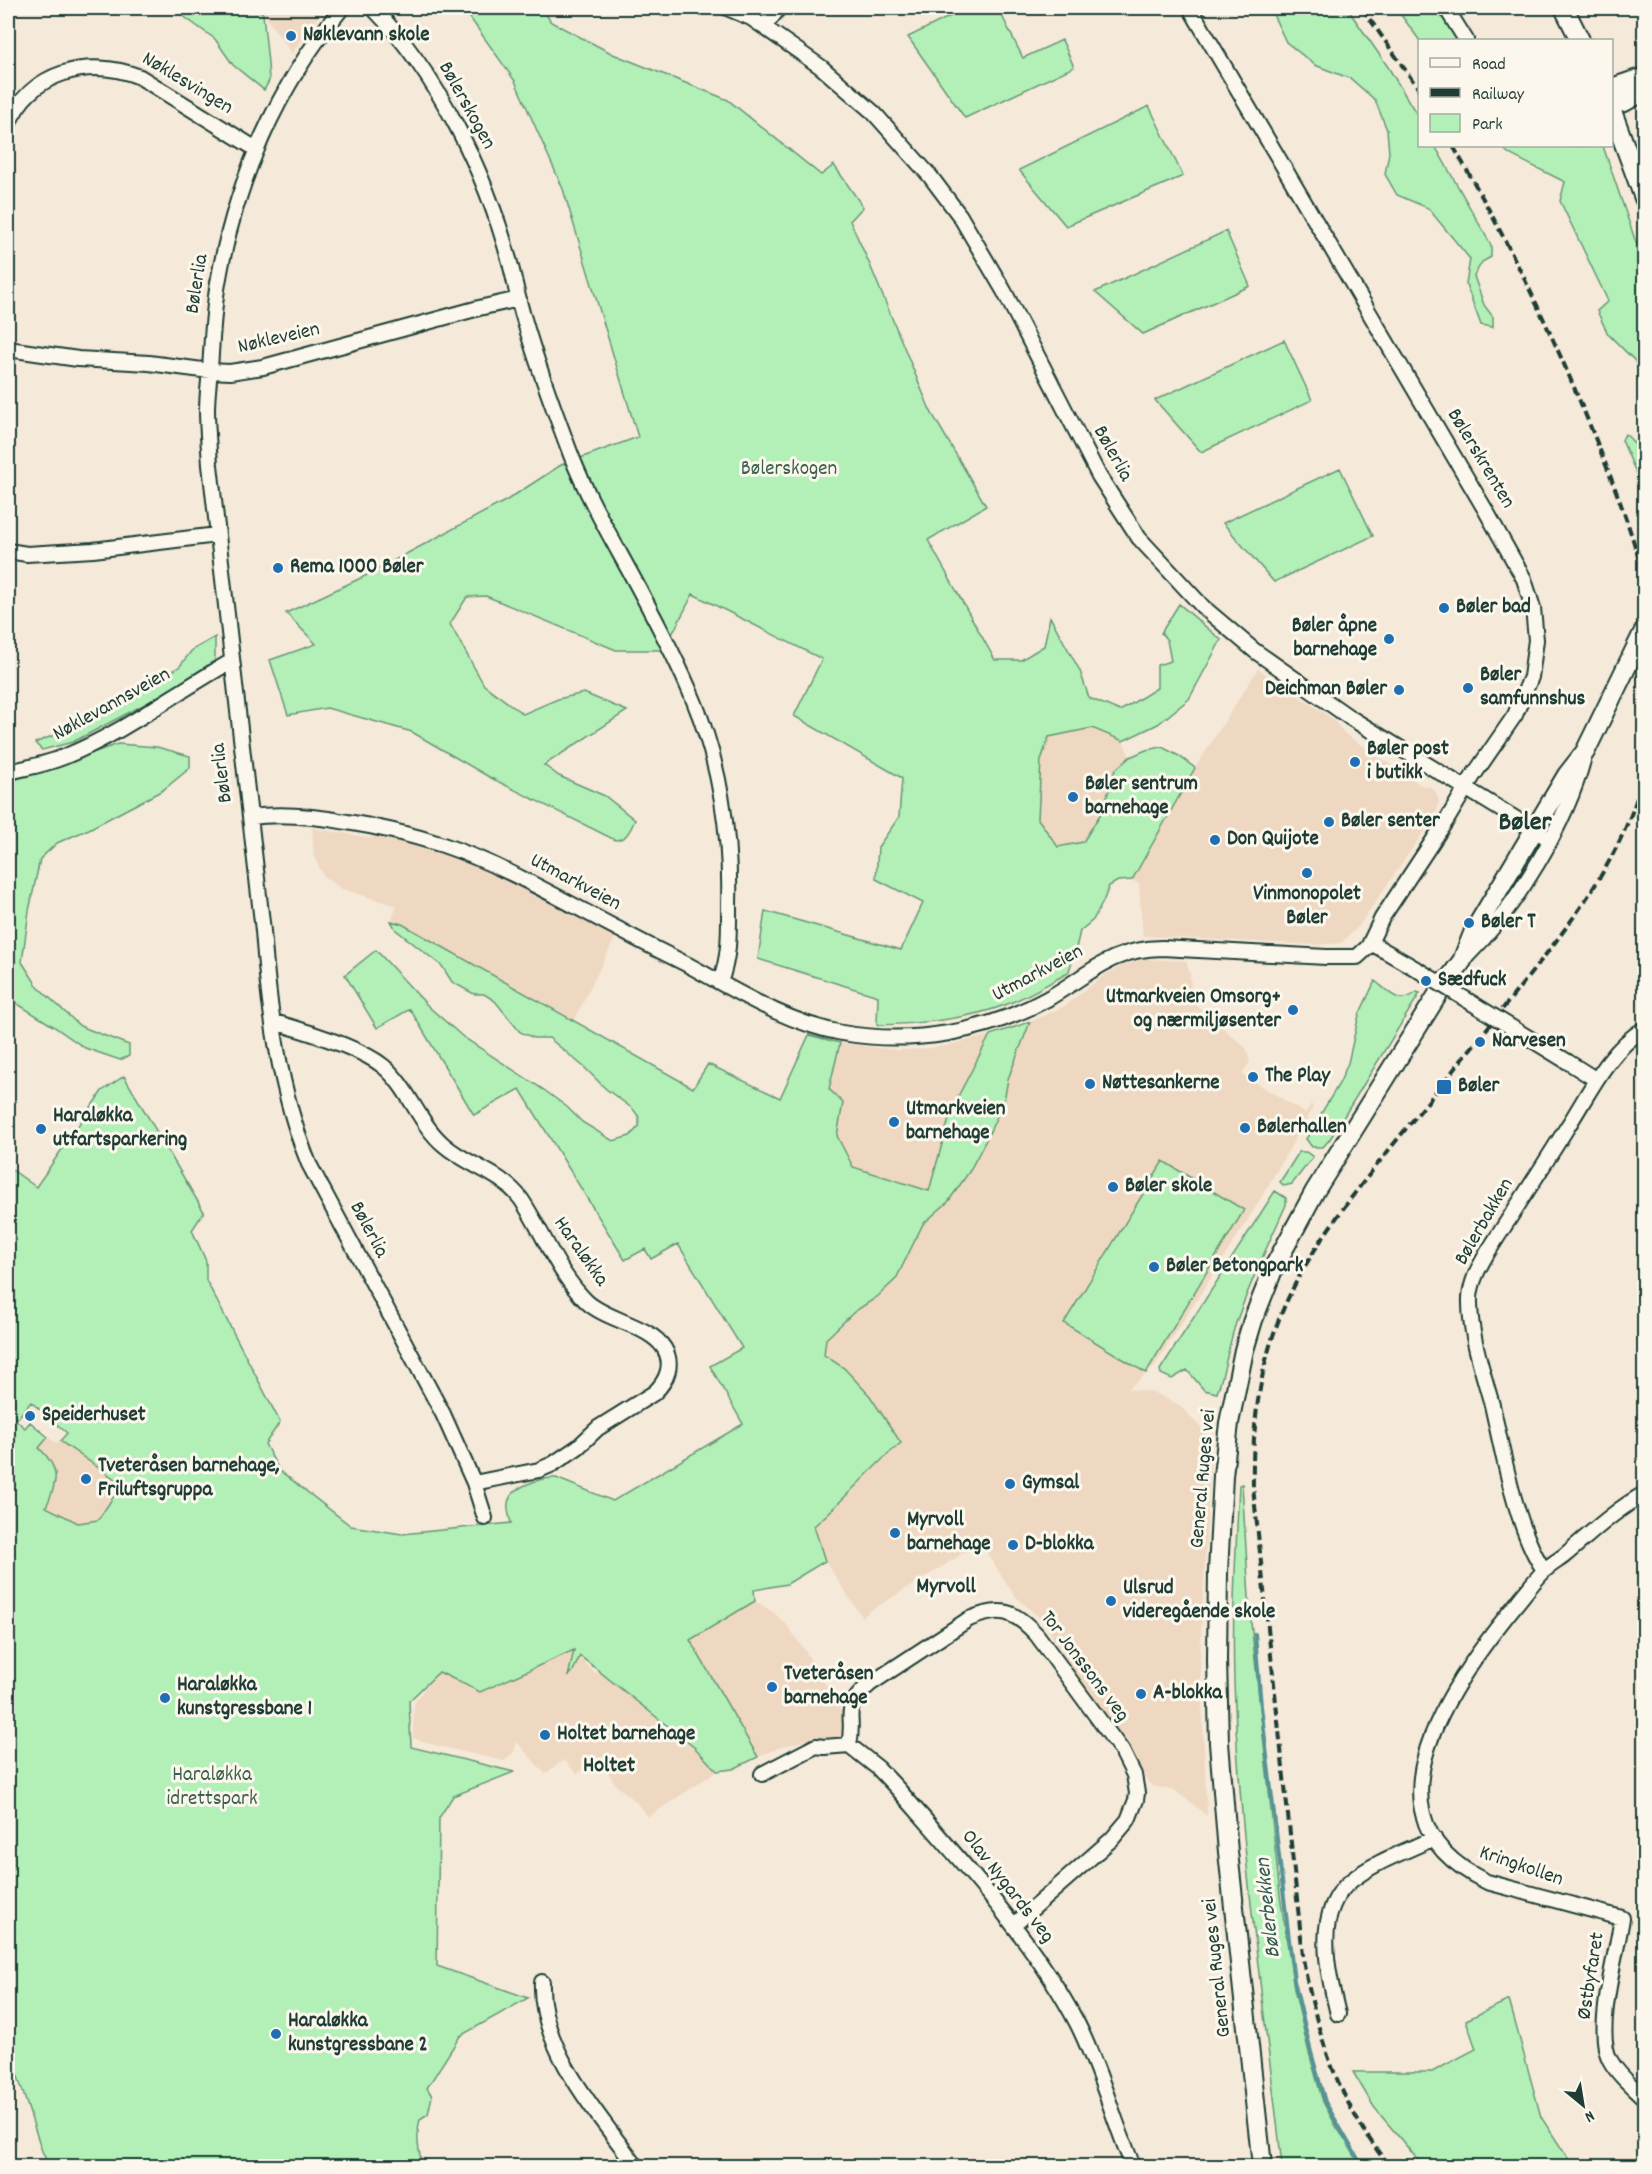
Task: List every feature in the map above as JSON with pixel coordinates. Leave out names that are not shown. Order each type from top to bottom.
[{"type":"main road","points":[[1564,8],[1580,39]]},
{"type":"main road","points":[[1613,91],[1616,87],[1644,76]]},
{"type":"main road","points":[[1613,100],[1624,102],[1644,91]]},
{"type":"main road","points":[[1613,116],[1644,198]]},
{"type":"main road","name":"General Ruges vei","points":[[1262,2166],[1230,1873],[1219,1743],[1218,1572],[1223,1476],[1237,1379],[1253,1320],[1283,1249],[1309,1201],[1440,991],[1462,961],[1474,931],[1542,835],[1567,775],[1586,752],[1644,631]]},
{"type":"street","name":"Bølerlia","points":[[342,8],[319,38],[284,93],[256,149],[242,188],[224,254],[213,320],[207,411],[217,535],[266,973],[279,1066],[309,1164],[443,1414],[474,1483],[485,1518]]},
{"type":"street","name":"Bølerskogen","points":[[374,8],[417,63],[461,134],[493,209],[544,383],[572,458],[590,498],[680,668],[695,704],[705,733],[725,818],[730,874],[730,940],[720,982]]},
{"type":"street","name":"Bølerlia","points":[[727,8],[751,18],[821,67],[874,113],[898,138],[960,216],[1004,291],[1099,476],[1139,538],[1217,620],[1255,651],[1349,717],[1542,835]]},
{"type":"street","points":[[764,27],[779,8]]},
{"type":"street","name":"Bølerskrenten","points":[[1190,8],[1524,579],[1533,608],[1536,640],[1531,677],[1515,715],[1382,918],[1371,943]]},
{"type":"street","points":[[1446,8],[1465,39]]},
{"type":"street","name":"Nøklesvingen","points":[[8,125],[20,103],[29,93],[51,78],[62,73],[99,67],[126,71],[140,76],[256,149]]},
{"type":"street","name":"Nøkleveien","points":[[8,349],[78,359],[149,363],[230,372],[263,367],[519,299]]},
{"type":"street","points":[[8,552],[27,554],[84,550],[217,535]]},
{"type":"street","name":"Nøklevannsveien","points":[[8,772],[45,763],[78,751],[122,728],[232,662]]},
{"type":"street","name":"Utmarkveien","points":[[250,817],[292,815],[339,820],[445,845],[503,869],[766,1007],[822,1028],[872,1036],[921,1036],[974,1028],[1014,1015],[1050,997],[1098,966],[1136,950],[1162,948],[1351,957],[1361,954],[1371,943]]},
{"type":"street","points":[[1371,943],[1419,970],[1595,1079]]},
{"type":"street","name":"Haraløkka","points":[[274,1023],[355,1051],[381,1065],[398,1079],[427,1125],[442,1143],[493,1174],[511,1188],[521,1200],[576,1291],[593,1307],[650,1335],[666,1352],[668,1375],[662,1385],[654,1393],[598,1428],[567,1455],[540,1470],[474,1483]]},
{"type":"street","name":"Bølerbakken","points":[[1544,1570],[1536,1558],[1508,1471],[1479,1359],[1470,1311],[1470,1295],[1474,1277],[1486,1255],[1567,1128],[1595,1079],[1615,1055],[1644,1029]]},
{"type":"street","name":"Kringkollen","points":[[1622,1918],[1486,1881],[1466,1872],[1452,1861],[1434,1838],[1422,1812],[1420,1787],[1424,1760],[1439,1721],[1473,1660],[1544,1570],[1563,1558],[1611,1516],[1644,1494]]},
{"type":"street","name":"Tor Jonssons veg","points":[[849,1745],[851,1734],[849,1714],[856,1696],[889,1671],[969,1619],[985,1613],[1012,1613],[1022,1619],[1037,1635],[1122,1751],[1134,1775],[1137,1793],[1128,1820],[1112,1839],[1014,1925]]},
{"type":"street","points":[[1439,1721],[1453,1726]]},
{"type":"street","points":[[762,1774],[816,1746],[849,1745]]},
{"type":"street","name":"Olav Nygards veg","points":[[849,1745],[878,1768],[897,1788],[1014,1925],[1050,1978],[1086,2042],[1133,2166]]},
{"type":"street","points":[[1338,2014],[1328,1972],[1326,1938],[1335,1900],[1346,1885],[1366,1870],[1434,1838]]},
{"type":"street","name":"Østbyfaret","points":[[1622,1918],[1607,2002],[1605,2049],[1613,2066],[1644,2098]]},
{"type":"street","points":[[542,1982],[543,2011],[560,2057],[636,2166]]},
{"type":"shaded area","name":"Nøklevann skole","points":[[259,8],[324,8],[292,53]]},
{"type":"shaded area","points":[[1258,669],[1333,719],[1345,734],[1421,785],[1430,787],[1436,792],[1439,801],[1436,814],[1358,927],[1341,943],[1313,945],[1143,936],[1139,884],[1132,880],[1195,768]]},
{"type":"shaded area","name":"Bøler sentrum barnehage","points":[[1092,728],[1123,741],[1130,757],[1115,770],[1103,810],[1083,842],[1058,847],[1038,819],[1041,760],[1049,737]]},
{"type":"shaded area","points":[[312,828],[372,838],[373,834],[434,850],[515,884],[616,936],[574,1020],[402,924],[391,921],[397,906],[342,889],[324,877],[314,857]]},
{"type":"shaded area","points":[[1145,959],[1186,961],[1190,974],[1191,991],[1197,1006],[1246,1048],[1250,1062],[1242,1074],[1305,1113],[1311,1104],[1313,1108],[1254,1210],[1154,1367],[1128,1389],[1153,1392],[1179,1405],[1205,1432],[1211,1446],[1200,1657],[1207,1816],[1176,1791],[1152,1786],[1081,1686],[1045,1623],[1015,1596],[980,1543],[862,1617],[825,1561],[814,1526],[845,1499],[879,1461],[901,1443],[870,1396],[844,1368],[824,1355],[826,1339],[854,1312],[877,1297],[896,1279],[923,1224],[948,1202],[969,1172],[1004,1101],[1008,1079],[1030,1022],[1065,1006],[1103,976],[1121,966]]},
{"type":"shaded area","name":"Utmarkveien barnehage","points":[[990,1035],[952,1108],[930,1191],[853,1167],[837,1136],[843,1103],[829,1089],[840,1043],[897,1050],[921,1049],[945,1046]]},
{"type":"shaded area","name":"Tveteråsen barnehage, Friluftsgruppa","points":[[48,1437],[57,1444],[60,1441],[123,1484],[98,1520],[78,1523],[46,1507],[53,1493],[39,1448]]},
{"type":"shaded area","name":"Tveteråsen barnehage","points":[[755,1601],[773,1612],[787,1625],[804,1649],[850,1725],[851,1745],[814,1738],[781,1747],[758,1757],[690,1640]]},
{"type":"shaded area","name":"Holtet barnehage","points":[[575,1650],[593,1672],[618,1676],[673,1732],[695,1748],[717,1771],[648,1817],[635,1801],[617,1786],[598,1758],[577,1774],[564,1760],[545,1774],[517,1742],[514,1752],[504,1761],[413,1738],[414,1704],[432,1678],[458,1654]]},
{"type":"green space","points":[[172,8],[259,8],[263,14],[268,63],[269,81],[264,90],[233,65],[215,39]]},
{"type":"green space","name":"Bølerskogen","points":[[463,8],[542,8],[551,22],[613,54],[728,100],[821,175],[834,165],[863,207],[850,221],[930,410],[986,506],[928,540],[995,660],[1021,660],[1044,646],[1050,617],[1080,671],[1089,698],[1120,711],[1157,688],[1157,665],[1171,661],[1167,640],[1161,633],[1179,604],[1221,640],[1189,699],[1158,724],[1123,741],[1092,728],[1049,737],[1041,760],[1038,819],[1058,847],[1083,842],[1103,810],[1115,770],[1130,757],[1146,750],[1162,747],[1195,768],[1132,880],[1118,881],[1109,886],[1093,920],[1080,931],[1068,973],[1021,998],[989,1010],[942,1020],[877,1025],[878,996],[758,959],[765,911],[901,950],[923,903],[876,879],[878,847],[899,817],[902,778],[794,716],[822,659],[693,594],[664,650],[616,650],[486,596],[467,597],[450,624],[484,685],[523,714],[558,699],[584,693],[627,711],[544,765],[559,776],[605,796],[635,820],[628,834],[619,840],[489,777],[412,732],[327,708],[288,715],[270,660],[316,644],[286,613],[363,577],[507,500],[561,465],[638,437],[563,189],[515,81]]},
{"type":"green space","points":[[967,8],[998,8],[1023,58],[1062,40],[1074,67],[965,118],[908,37]]},
{"type":"green space","points":[[1270,8],[1347,8],[1388,67],[1418,116],[1418,147],[1436,147],[1491,245],[1491,257],[1482,262],[1474,276],[1484,305],[1493,317],[1493,327],[1481,325],[1466,284],[1470,259],[1428,208],[1397,195],[1385,174],[1389,153],[1387,130],[1375,100],[1351,79],[1315,65],[1286,42]]},
{"type":"green space","points":[[1396,8],[1436,8],[1457,39],[1419,39]]},
{"type":"green space","points":[[1149,106],[1183,176],[1066,226],[1019,170]]},
{"type":"green space","points":[[1502,147],[1603,147],[1644,266],[1644,384],[1635,361],[1608,334],[1597,311],[1608,301],[1560,201],[1565,182],[1509,154]]},
{"type":"green space","points":[[1226,231],[1250,286],[1143,334],[1095,292]]},
{"type":"green space","points":[[1284,340],[1312,400],[1201,452],[1155,400]]},
{"type":"green space","points":[[1625,434],[1636,446],[1642,460],[1644,492],[1622,440]]},
{"type":"green space","points":[[1340,468],[1373,536],[1274,582],[1223,523]]},
{"type":"green space","points":[[215,637],[215,660],[166,693],[73,742],[42,750],[35,743],[78,725],[89,724],[103,711],[125,703],[180,666],[192,650]]},
{"type":"green space","points":[[118,744],[157,747],[190,756],[190,768],[163,790],[57,843],[40,859],[29,911],[22,962],[38,987],[80,1026],[129,1045],[129,1056],[120,1060],[85,1048],[8,998],[8,782]]},
{"type":"green space","name":"Haraløkka idrettspark","points":[[391,921],[402,924],[693,1088],[708,1064],[780,1098],[809,1035],[840,1043],[829,1089],[843,1103],[837,1136],[853,1167],[929,1191],[952,1108],[990,1035],[1030,1022],[1008,1079],[1004,1101],[969,1172],[948,1202],[923,1224],[896,1279],[877,1297],[854,1312],[826,1339],[824,1355],[844,1368],[870,1396],[901,1443],[814,1526],[825,1561],[787,1584],[754,1590],[755,1601],[690,1640],[758,1757],[733,1769],[717,1771],[695,1748],[580,1656],[568,1677],[574,1650],[480,1692],[439,1672],[409,1701],[411,1747],[514,1772],[453,1796],[439,1818],[437,1966],[528,1998],[460,2036],[427,2088],[432,2096],[428,2114],[420,2119],[418,2131],[423,2166],[49,2166],[8,2046],[8,1429],[15,1420],[13,1382],[8,1381],[8,1167],[36,1187],[102,1091],[124,1076],[204,1212],[192,1230],[206,1261],[206,1280],[280,1422],[265,1444],[279,1470],[351,1526],[402,1534],[511,1523],[508,1504],[514,1493],[527,1484],[550,1478],[556,1478],[613,1501],[743,1424],[710,1366],[742,1348],[678,1244],[651,1259],[645,1249],[625,1260],[520,1089],[474,1115],[410,1009],[377,1028],[345,975],[376,950],[429,1007],[463,1037],[544,1090],[567,1107],[582,1122],[613,1141],[630,1136],[639,1126],[639,1117],[633,1109],[606,1089],[549,1038],[534,1038],[520,1032],[495,1001],[484,994],[474,994],[452,982],[442,966],[396,930]],"holes":[[[31,1402],[67,1433],[60,1441],[122,1484],[98,1520],[78,1523],[46,1507],[53,1490],[55,1476],[51,1462],[39,1448],[48,1437],[30,1422],[25,1428],[16,1420]]]},
{"type":"green space","points":[[1375,981],[1399,998],[1420,993],[1330,1139],[1323,1147],[1312,1147],[1306,1139],[1340,1082],[1348,1063],[1359,1015]]},
{"type":"green space","points":[[1299,1152],[1306,1152],[1313,1157],[1292,1184],[1284,1186],[1280,1182]]},
{"type":"green space","name":"Bøler Betongpark","points":[[1163,1161],[1244,1210],[1146,1373],[1064,1323]]},
{"type":"green space","points":[[1275,1191],[1286,1198],[1286,1205],[1240,1310],[1217,1393],[1204,1390],[1187,1370],[1172,1379],[1161,1374],[1160,1370]]},
{"type":"green space","points":[[1242,1484],[1250,1613],[1280,1895],[1294,1989],[1323,2102],[1337,2128],[1364,2166],[1282,2166],[1253,1923],[1237,1741],[1234,1607],[1239,1485]]},
{"type":"green space","points":[[1509,2000],[1541,2117],[1573,2166],[1423,2166],[1374,2107],[1353,2072],[1432,2072],[1476,2049],[1466,2020]]},
{"type":"waterway","name":"Bølerbekken","points":[[1255,1634],[1261,1706],[1294,1981],[1325,2102],[1362,2166]]},
{"type":"railway","points":[[1362,8],[1418,88]]},
{"type":"railway","points":[[1454,147],[1527,284],[1560,355],[1613,484],[1644,578]]},
{"type":"railway","points":[[1389,2166],[1357,2119],[1344,2095],[1317,2021],[1304,1965],[1253,1487],[1253,1449],[1259,1393],[1272,1339],[1283,1310],[1310,1257],[1362,1183],[1528,977],[1582,906],[1612,856],[1625,829],[1644,773]]},
{"type":"place","name":"Nøklevann skole","points":[[291,36]]},
{"type":"place","name":"Rema 1000 Bøler","points":[[278,568]]},
{"type":"place","name":"Bøler bad","points":[[1444,608]]},
{"type":"place","name":"Bøler åpne barnehage","points":[[1389,639]]},
{"type":"place","name":"Bøler samfunnshus","points":[[1468,688]]},
{"type":"place","name":"Deichman Bøler","points":[[1399,690]]},
{"type":"place","name":"Bøler post i butikk","points":[[1355,762]]},
{"type":"place","name":"Bøler sentrum barnehage","points":[[1073,797]]},
{"type":"place","name":"Bøler senter","points":[[1329,822]]},
{"type":"place","name":"Don Quijote","points":[[1215,840]]},
{"type":"place","name":"Vinmonopolet Bøler","points":[[1307,873]]},
{"type":"place","name":"Bøler T","points":[[1469,923]]},
{"type":"place","name":"Sædfuck","points":[[1426,981]]},
{"type":"place","name":"Utmarkveien Omsorg+ og nærmiljøsenter","points":[[1293,1010]]},
{"type":"place","name":"Narvesen","points":[[1480,1042]]},
{"type":"place","name":"The Play","points":[[1253,1077]]},
{"type":"place","name":"Nøttesankerne","points":[[1090,1084]]},
{"type":"place","name":"Bøler","points":[[1444,1087]]},
{"type":"place","name":"Utmarkveien barnehage","points":[[894,1122]]},
{"type":"place","name":"Bølerhallen","points":[[1245,1128]]},
{"type":"place","name":"Haraløkka utfartsparkering","points":[[41,1129]]},
{"type":"place","name":"Bøler skole","points":[[1113,1187]]},
{"type":"place","name":"Bøler Betongpark","points":[[1154,1267]]},
{"type":"place","name":"Speiderhuset","points":[[30,1416]]},
{"type":"place","name":"Tveteråsen barnehage, Friluftsgruppa","points":[[86,1479]]},
{"type":"place","name":"Gymsal","points":[[1010,1484]]},
{"type":"place","name":"Myrvoll barnehage","points":[[895,1533]]},
{"type":"place","name":"D-blokka","points":[[1013,1545]]},
{"type":"place","name":"Ulsrud videregående skole","points":[[1111,1601]]},
{"type":"place","name":"Tveteråsen barnehage","points":[[772,1687]]},
{"type":"place","name":"A-blokka","points":[[1141,1694]]},
{"type":"place","name":"Haraløkka kunstgressbane 1","points":[[165,1698]]},
{"type":"place","name":"Holtet barnehage","points":[[545,1735]]},
{"type":"place","name":"Haraløkka kunstgressbane 2","points":[[276,2034]]},
{"type":"district","name":"Bøler","points":[[1525,823]]},
{"type":"district","name":"Myrvoll","points":[[946,1587]]},
{"type":"district","name":"Holtet","points":[[609,1766]]}]
